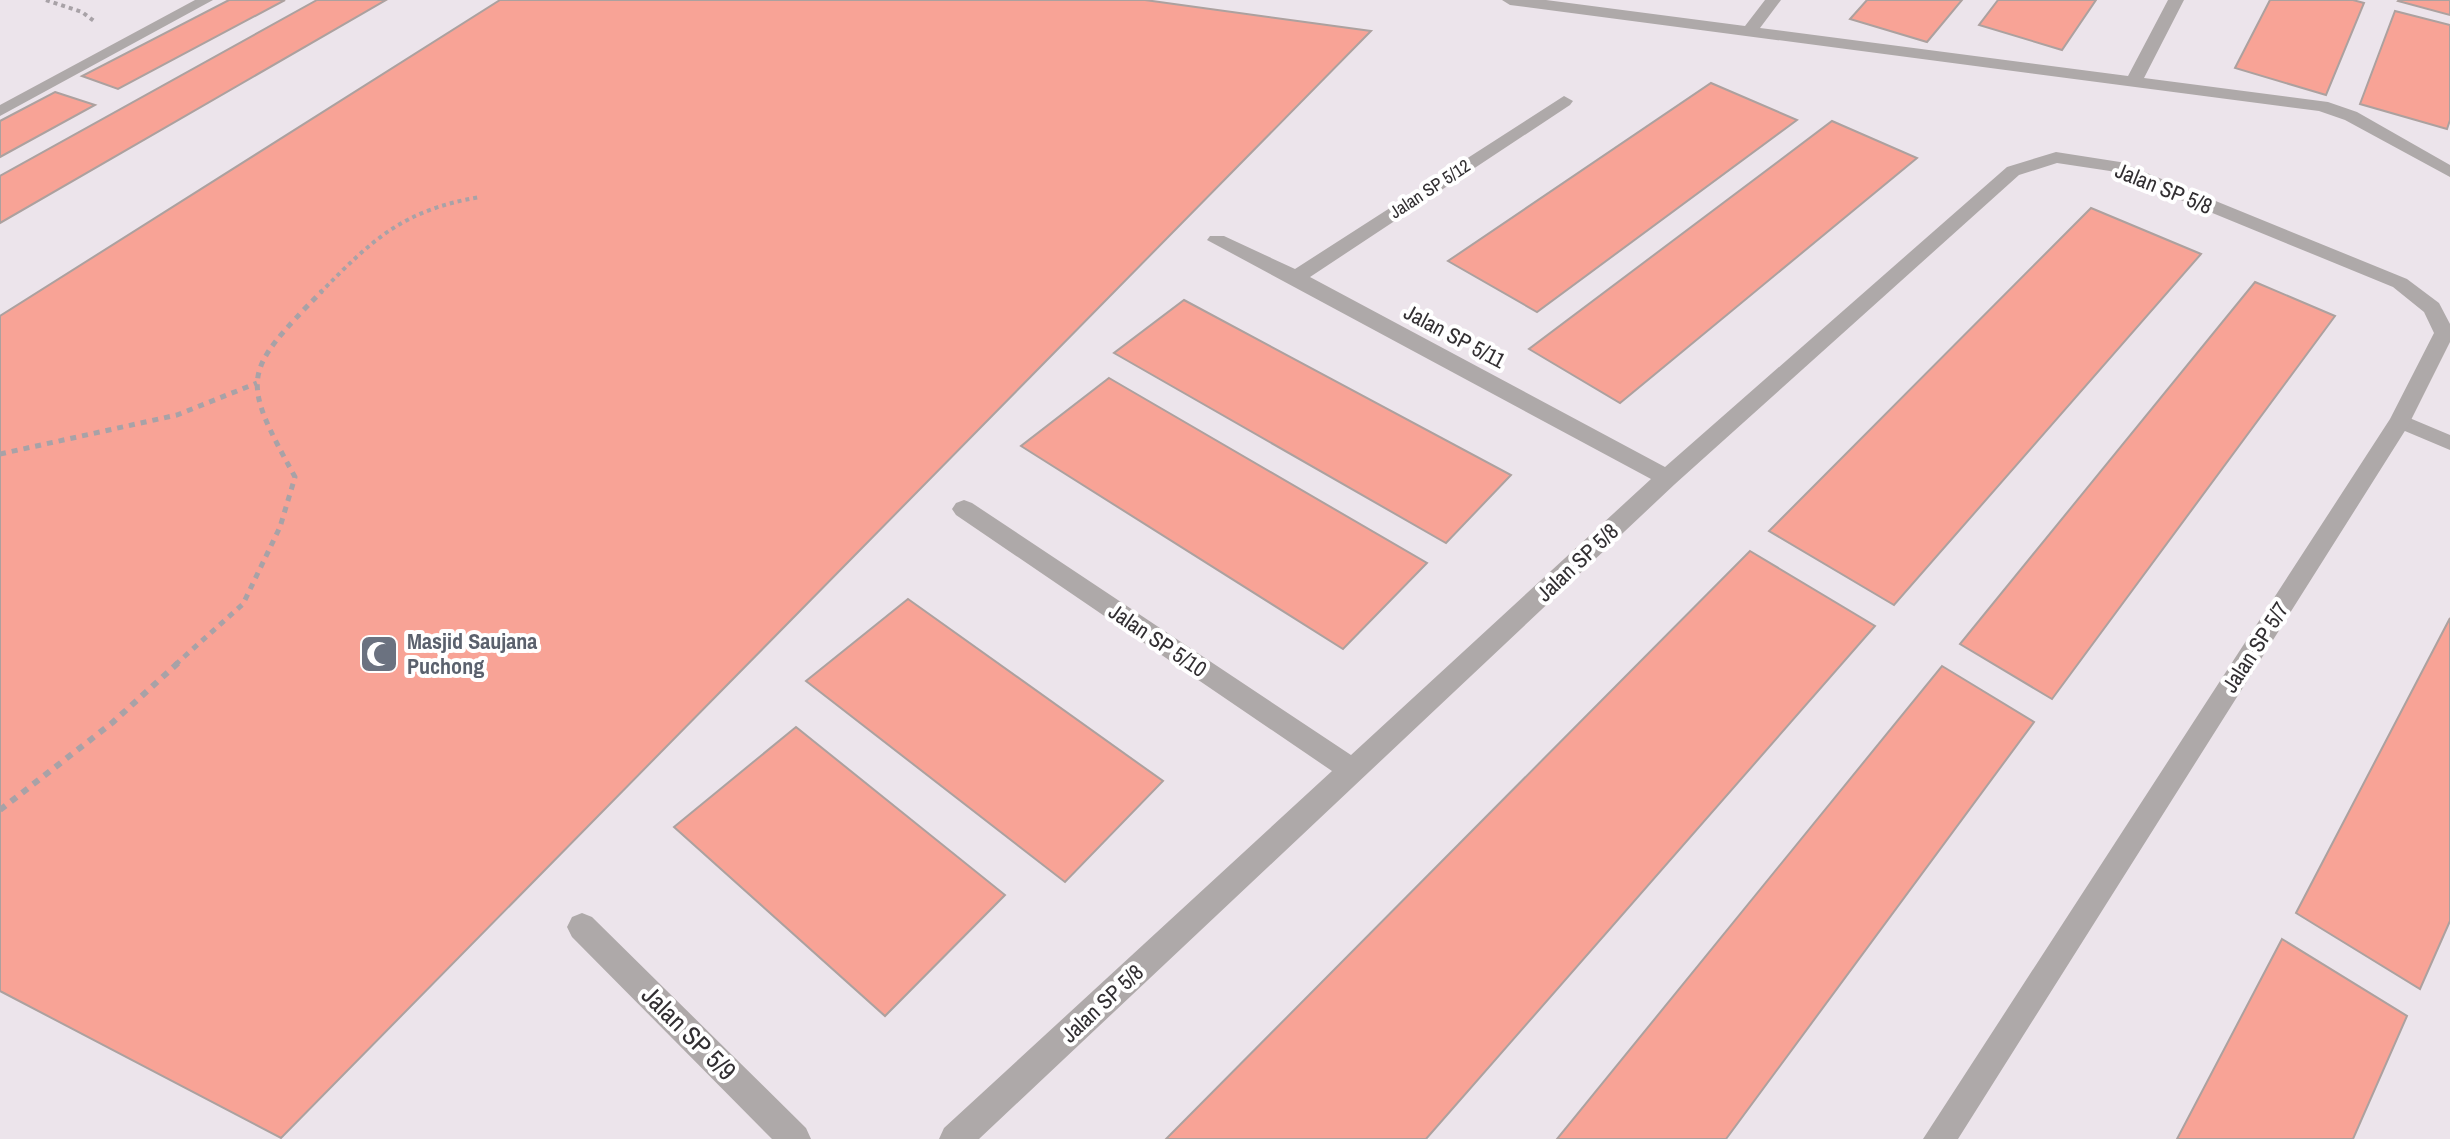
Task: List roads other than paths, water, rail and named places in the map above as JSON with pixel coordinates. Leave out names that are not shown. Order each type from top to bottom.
[{"type":"street","points":[[1510,0],[2322,106],[2351,116],[2450,172]]},
{"type":"street","points":[[1749,31],[1773,0]]},
{"type":"street","points":[[2134,80],[2176,0]]},
{"type":"street","name":"Jalan SP 5/12","points":[[1296,277],[1564,101]]},
{"type":"street","name":"Jalan SP 5/8","points":[[955,1139],[1667,478],[2013,171],[2056,157],[2114,166],[2261,226]]},
{"type":"street","name":"Jalan SP 5/7","points":[[1939,1139],[2400,421],[2444,333],[2432,308],[2400,283],[2261,226]]},
{"type":"street","name":"Jalan SP 5/11","points":[[1217,240],[1296,277],[1667,478]]},
{"type":"street","name":"Jalan SP 5/10","points":[[964,509],[1352,770]]},
{"type":"street","name":"Jalan SP 5/9","points":[[582,927],[795,1139]]},
{"type":"lane","points":[[0,111],[206,0]]},
{"type":"lane","points":[[2400,421],[2450,443]]},
{"type":"place","name":"Masjid Saujana Puchong","points":[[379,654]]}]
